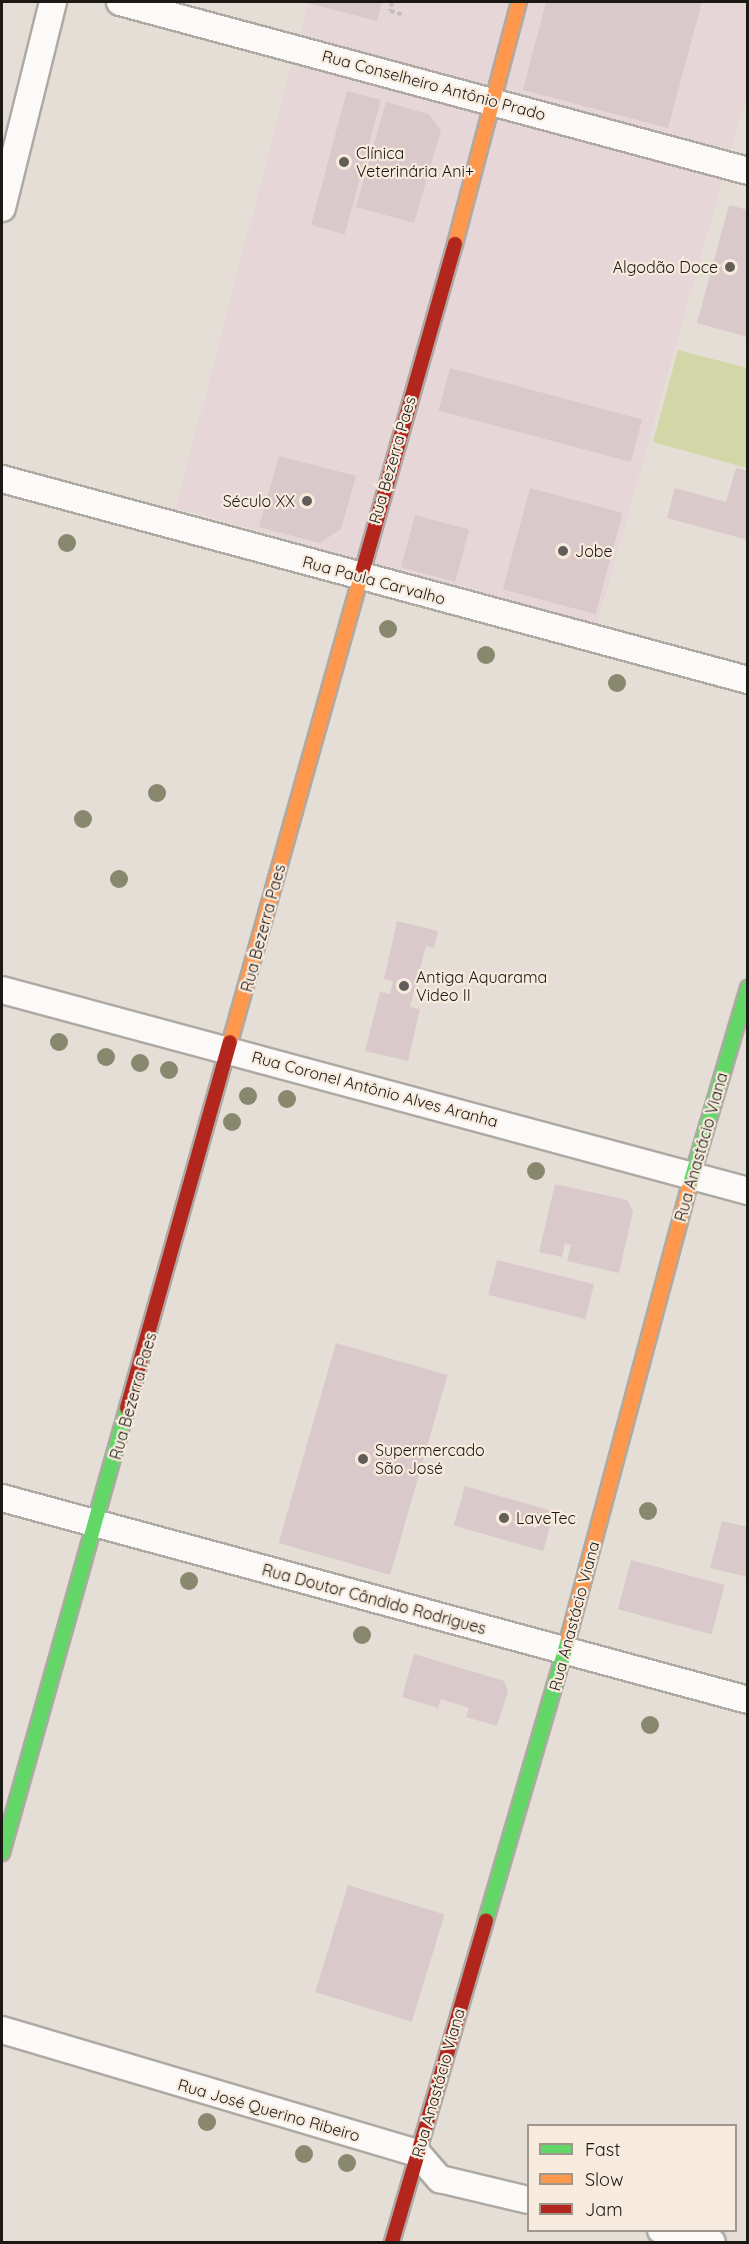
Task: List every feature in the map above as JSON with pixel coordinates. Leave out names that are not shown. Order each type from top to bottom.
[{"type":"street","points":[[2,208],[53,2]]},
{"type":"street","name":"Rua Conselheiro Antônio Prado","points":[[120,2],[495,101],[747,171]]},
{"type":"street","name":"Rua Bezerra Paes","points":[[2,1853],[97,1524],[359,576],[495,101],[519,2]]},
{"type":"street","name":"Rua Paula Carvalho","points":[[2,479],[747,680]]},
{"type":"street","name":"Rua Anastácio Viana","points":[[392,2242],[566,1650],[692,1175],[747,988]]},
{"type":"street","name":"Rua Coronel Antônio Alves Aranha","points":[[2,990],[230,1049],[747,1191]]},
{"type":"street","name":"Rua Doutor Cândido Rodrigues","points":[[2,1498],[747,1700]]},
{"type":"street","name":"Rua José Querino Ribeiro","points":[[2,2030],[417,2153]]},
{"type":"street","points":[[417,2153],[440,2179],[527,2200]]},
{"type":"street","points":[[670,2232],[712,2242]]},
{"type":"path","points":[[392,2],[390,11],[404,15]]},
{"type":"shaded area","points":[[308,2],[747,2],[747,94],[597,624],[176,508]]},
{"type":"green space","points":[[678,350],[747,368],[747,468],[653,442]]},
{"type":"building","points":[[303,2],[382,2],[377,21]]},
{"type":"building","points":[[546,2],[702,2],[668,128],[523,90]]},
{"type":"building","name":"Clínica Veterinária Ani+","points":[[347,91],[381,100],[345,234],[311,225]]},
{"type":"building","points":[[386,102],[428,114],[441,130],[414,223],[356,207]]},
{"type":"building","name":"Algodão Doce","points":[[729,205],[748,210],[748,337],[697,323]]},
{"type":"building","points":[[450,368],[642,420],[631,462],[439,411]]},
{"type":"building","name":"Século XX","points":[[279,456],[356,476],[341,529],[320,543],[259,527]]},
{"type":"building","points":[[736,468],[748,471],[748,540],[667,518],[675,488],[726,502]]},
{"type":"building","name":"Jobe","points":[[530,488],[623,513],[596,614],[503,589]]},
{"type":"building","points":[[415,515],[469,529],[455,582],[401,567]]},
{"type":"building","name":"Antiga Aquarama Video II","points":[[397,921],[438,931],[434,948],[426,946],[410,1007],[420,1009],[408,1061],[365,1051],[380,992],[390,994],[393,981],[384,979]]},
{"type":"building","points":[[555,1184],[627,1200],[633,1211],[619,1273],[567,1261],[571,1245],[565,1243],[562,1257],[539,1252]]},
{"type":"building","points":[[497,1260],[594,1284],[585,1319],[488,1295]]},
{"type":"building","name":"Supermercado São José","points":[[336,1343],[448,1375],[390,1575],[279,1543]]},
{"type":"building","name":"LaveTec","points":[[465,1486],[554,1512],[543,1551],[454,1525]]},
{"type":"building","points":[[722,1521],[748,1527],[748,1577],[710,1568]]},
{"type":"building","points":[[631,1560],[725,1585],[711,1634],[618,1609]]},
{"type":"building","points":[[414,1654],[504,1681],[508,1691],[497,1726],[466,1717],[469,1708],[441,1699],[438,1708],[402,1697]]},
{"type":"building","points":[[348,1885],[445,1915],[412,2022],[315,1992]]},
{"type":"traffic: fast","points":[[689,1187],[748,988]]},
{"type":"traffic: fast","points":[[2,1853],[127,1408]]},
{"type":"traffic: fast","points":[[486,1920],[568,1639]]},
{"type":"traffic: slow","points":[[455,244],[519,2]]},
{"type":"traffic: slow","points":[[230,1042],[363,569]]},
{"type":"traffic: slow","points":[[568,1639],[689,1187]]},
{"type":"traffic: jam","points":[[363,569],[455,244]]},
{"type":"traffic: jam","points":[[127,1408],[230,1042]]},
{"type":"traffic: jam","points":[[392,2242],[486,1920]]},
{"type":"place","name":"Clínica Veterinária Ani+","points":[[344,162]]},
{"type":"place","name":"Algodão Doce","points":[[730,267]]},
{"type":"place","name":"Século XX","points":[[307,501]]},
{"type":"place","name":"Jobe","points":[[563,551]]},
{"type":"place","name":"Antiga Aquarama Video II","points":[[404,986]]},
{"type":"place","name":"Supermercado São José","points":[[363,1459]]},
{"type":"place","name":"LaveTec","points":[[504,1518]]}]
